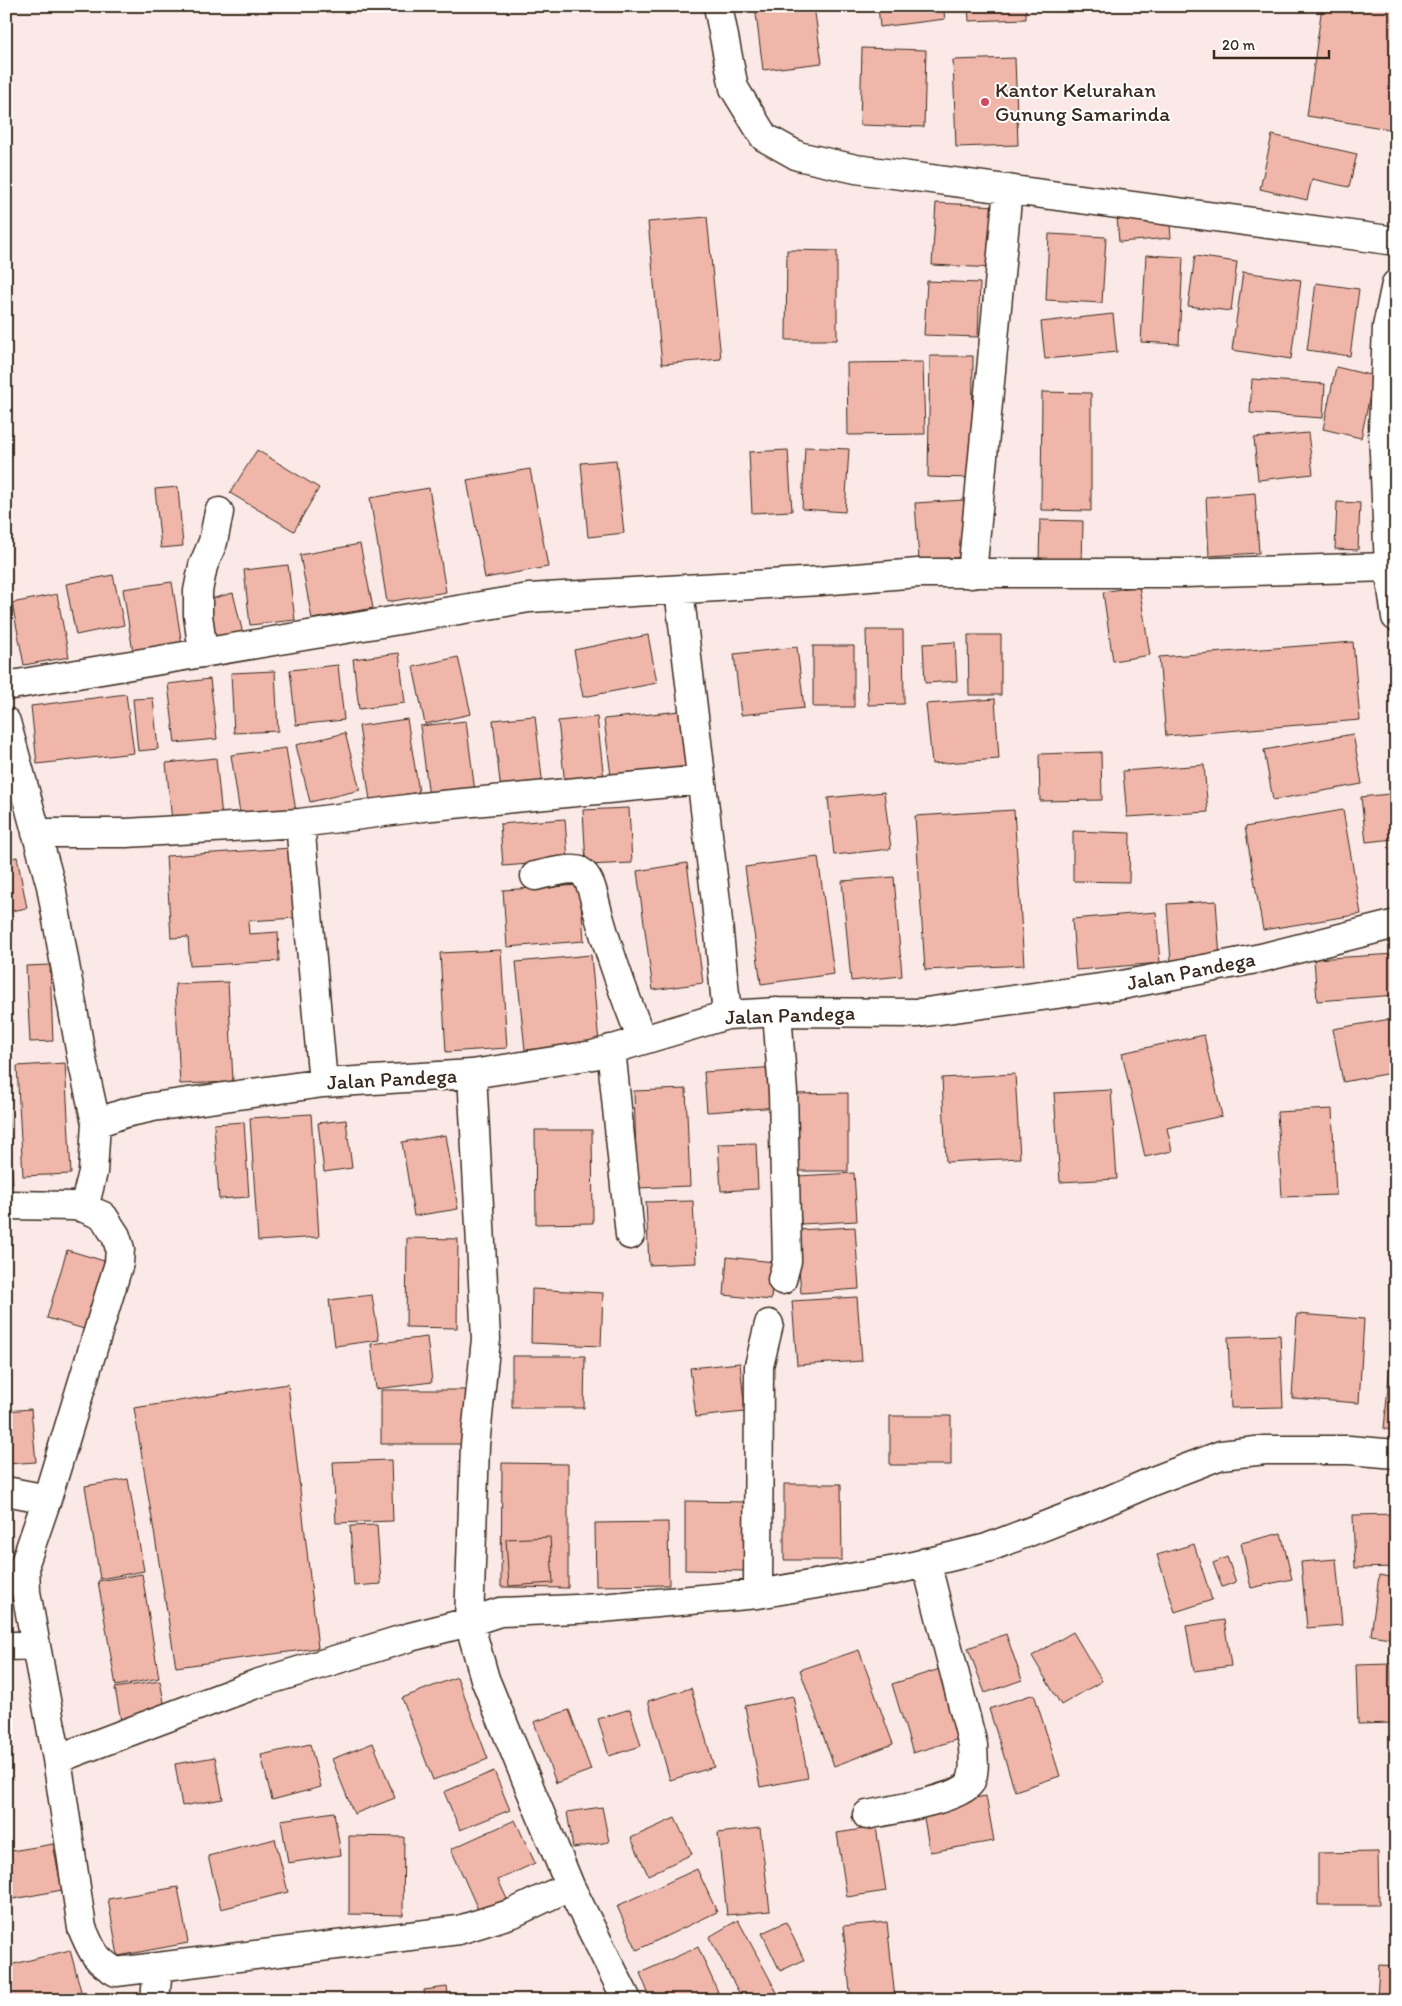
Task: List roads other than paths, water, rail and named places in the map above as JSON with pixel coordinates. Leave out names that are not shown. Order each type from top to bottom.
[{"type":"street","points":[[718,6],[734,88],[764,137],[798,156],[856,169],[1396,240]]},
{"type":"street","points":[[972,574],[1008,189]]},
{"type":"street","points":[[1395,293],[1387,327],[1383,430],[1389,567],[1396,617]]},
{"type":"street","points":[[204,653],[198,615],[198,591],[203,566],[213,542],[219,512]]},
{"type":"street","points":[[6,686],[529,598],[918,574],[1184,573],[1389,567]]},
{"type":"street","points":[[679,590],[702,780],[727,1015]]},
{"type":"street","points":[[6,722],[13,779],[36,833],[51,886],[81,1055],[96,1124],[93,1172],[84,1208]]},
{"type":"street","points":[[36,833],[126,833],[300,823],[422,807],[702,780]]},
{"type":"street","points":[[300,823],[323,1083]]},
{"type":"street","points":[[535,876],[579,870],[586,876],[593,892],[608,947],[642,1040]]},
{"type":"street","name":"Jalan Pandega","points":[[96,1124],[126,1113],[153,1107],[323,1083],[472,1074],[593,1054],[727,1015],[777,1012],[918,1013],[1122,985],[1261,958],[1396,924]]},
{"type":"street","points":[[777,1012],[783,1093],[787,1261],[782,1280]]},
{"type":"street","points":[[611,1049],[630,1235]]},
{"type":"street","points":[[472,1074],[486,1339],[475,1445],[469,1622],[485,1679],[570,1886],[627,2000]]},
{"type":"street","points":[[6,1205],[74,1206],[84,1208],[103,1216],[116,1236],[120,1248],[119,1263],[47,1498],[24,1563],[26,1592],[57,1759],[82,1928],[100,1963],[116,1972],[459,1930],[513,1912],[570,1886]]},
{"type":"street","points":[[758,1594],[759,1366],[769,1324]]},
{"type":"street","points":[[57,1759],[256,1684],[500,1612],[602,1608],[758,1594],[926,1562],[987,1548],[1221,1455],[1265,1450],[1349,1450],[1396,1454]]},
{"type":"street","points":[[6,1491],[47,1498]]},
{"type":"street","points":[[867,1815],[948,1797],[966,1788],[973,1771],[973,1745],[926,1562]]},
{"type":"street","points":[[6,1646],[35,1645]]},
{"type":"street","points":[[155,2000],[158,1968]]},
{"type":"place","name":"Kantor Kelurahan Gunung Samarinda","points":[[985,102]]}]
